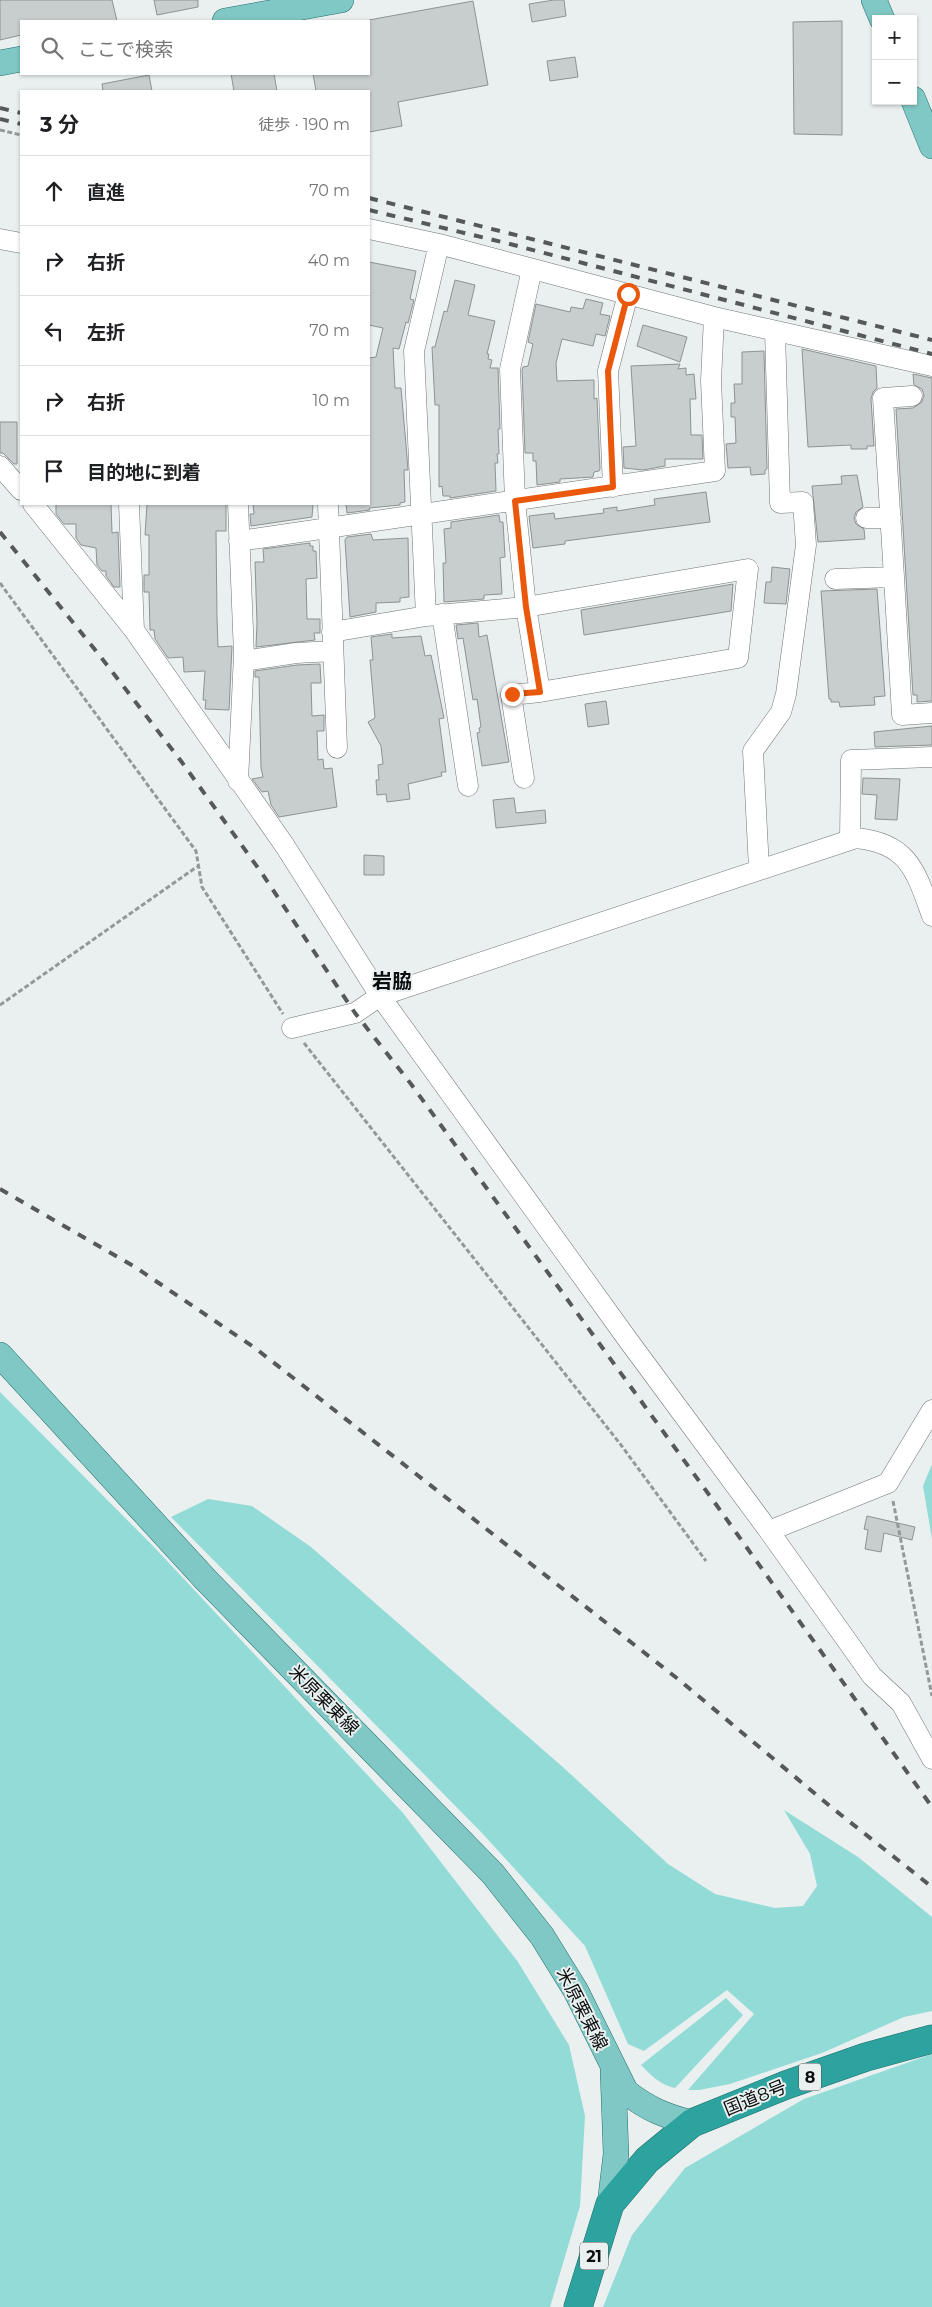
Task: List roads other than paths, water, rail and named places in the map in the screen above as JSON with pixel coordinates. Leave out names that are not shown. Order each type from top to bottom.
[{"type":"highway","name":"国道8号","points":[[610,2204],[647,2160],[692,2123],[786,2085],[866,2057],[932,2039]]},
{"type":"highway","name":"21","points":[[578,2307],[610,2204]]},
{"type":"main road","points":[[231,20],[341,0]]},
{"type":"main road","points":[[874,0],[880,15]]},
{"type":"main road","points":[[0,63],[20,59]]},
{"type":"main road","points":[[915,105],[932,146]]},
{"type":"main road","name":"米原栗東線","points":[[0,1355],[206,1580],[493,1874],[542,1936],[576,1991],[613,2070],[626,2092],[641,2104],[664,2116],[692,2123]]},
{"type":"main road","name":"米原栗東線","points":[[610,2204],[616,2154],[613,2070]]},
{"type":"street","points":[[370,229],[439,244],[775,332],[932,366]]},
{"type":"street","points":[[0,239],[20,244]]},
{"type":"street","points":[[439,244],[414,351],[422,515],[434,615],[468,786]]},
{"type":"street","points":[[532,269],[510,369],[515,501],[526,607],[540,692]]},
{"type":"street","points":[[613,487],[608,371],[628,294]]},
{"type":"street","points":[[239,541],[715,471],[711,381],[714,317]]},
{"type":"street","points":[[759,869],[753,751],[783,706],[806,545],[803,502],[780,503],[775,332]]},
{"type":"street","points":[[912,396],[883,398],[902,715],[932,713]]},
{"type":"street","points":[[0,466],[20,489]]},
{"type":"street","points":[[34,505],[134,630],[285,846],[380,996],[628,1340],[769,1531],[872,1676],[901,1703],[932,1759]]},
{"type":"street","points":[[129,505],[134,630]]},
{"type":"street","points":[[238,505],[244,661],[238,781]]},
{"type":"street","points":[[328,505],[337,748]]},
{"type":"street","points":[[866,518],[891,518]]},
{"type":"street","points":[[244,661],[296,653],[434,615],[526,607],[748,569],[738,658],[540,692],[512,694],[524,778]]},
{"type":"street","points":[[835,580],[894,577]]},
{"type":"street","points":[[850,840],[851,760],[932,756]]},
{"type":"street","points":[[292,1028],[355,1013],[380,996],[856,838],[878,840],[909,861],[918,877],[932,916]]},
{"type":"street","points":[[769,1531],[888,1483],[932,1410]]},
{"type":"railway","points":[[0,108],[20,113]]},
{"type":"railway","points":[[0,119],[20,124]]},
{"type":"railway","points":[[370,198],[932,340]]},
{"type":"railway","points":[[370,210],[506,243],[932,354]]},
{"type":"railway","points":[[0,532],[100,656],[181,761],[261,872],[355,1013],[411,1084],[715,1503],[932,1807]]},
{"type":"railway","points":[[0,1189],[135,1267],[255,1348],[678,1679],[831,1807],[932,1887]]},
{"type":"district","name":"岩脇","points":[[392,981]]}]
